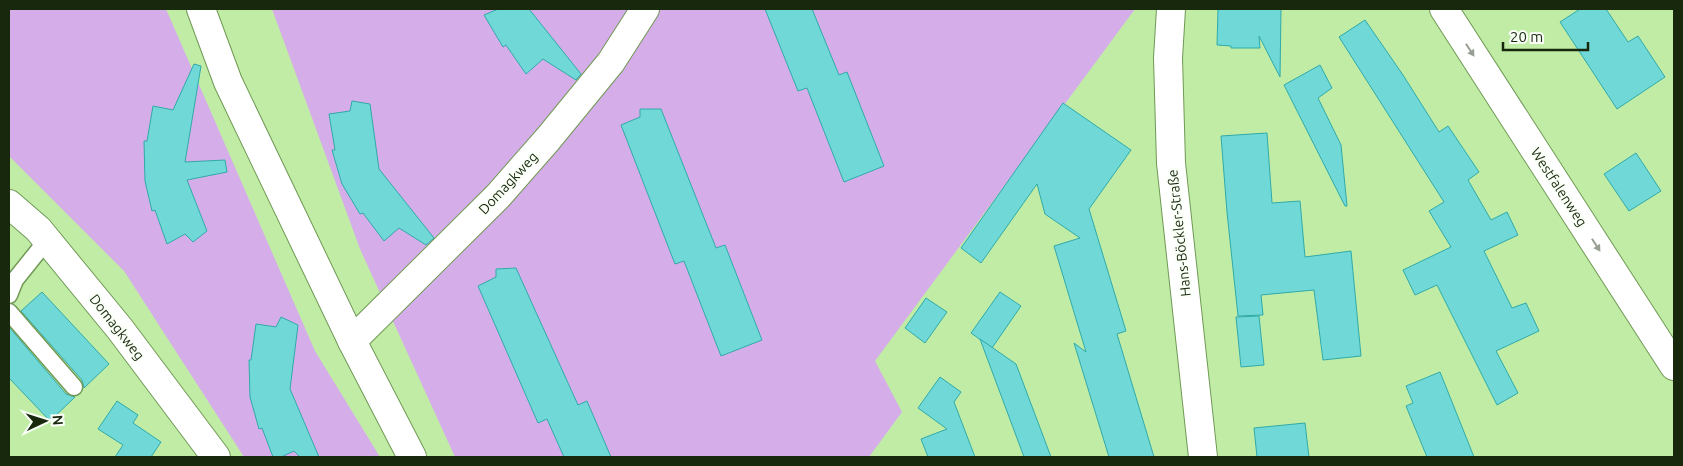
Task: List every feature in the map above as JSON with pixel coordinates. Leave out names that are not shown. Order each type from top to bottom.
[{"type":"street","points":[[202,9],[228,82],[352,341],[412,457]]},
{"type":"street","name":"Domagkweg","points":[[352,341],[498,196],[548,139],[610,62],[645,9]]},
{"type":"street","name":"Hans-Böckler-Straße","points":[[1171,9],[1168,58],[1171,163],[1203,457]]},
{"type":"street","name":"Westfalenweg","points":[[1444,9],[1674,366]]},
{"type":"street","name":"Domagkweg","points":[[9,204],[38,229],[120,329],[216,457]]},
{"type":"lane","points":[[9,296],[15,280],[47,240]]},
{"type":"lane","points":[[9,312],[74,387]]},
{"type":"shaded area","points":[[9,9],[166,9],[315,351],[380,457],[244,457],[124,271],[9,156]]},
{"type":"shaded area","points":[[272,9],[1135,9],[875,361],[902,412],[869,457],[455,457],[360,249]]},
{"type":"building","points":[[498,9],[529,9],[581,74],[576,80],[543,59],[526,74],[506,45],[503,47],[484,15]]},
{"type":"building","points":[[765,9],[812,9],[839,75],[847,72],[884,166],[844,182],[807,88],[798,91]]},
{"type":"building","points":[[1218,9],[1281,9],[1280,77],[1259,36],[1260,48],[1231,48],[1231,46],[1217,45]]},
{"type":"building","points":[[1580,9],[1606,9],[1628,42],[1638,36],[1665,77],[1617,109],[1560,22]]},
{"type":"building","points":[[1365,20],[1439,132],[1448,126],[1479,172],[1468,180],[1491,220],[1507,212],[1518,235],[1484,251],[1512,308],[1526,303],[1539,331],[1496,351],[1518,393],[1497,405],[1437,285],[1415,295],[1403,270],[1451,247],[1429,211],[1444,202],[1339,37]]},
{"type":"building","points":[[194,64],[201,66],[185,162],[225,160],[227,172],[187,180],[207,231],[193,242],[185,234],[167,244],[155,210],[152,211],[145,181],[144,141],[147,141],[153,106],[173,110]]},
{"type":"building","points":[[1320,65],[1332,88],[1318,98],[1341,145],[1347,206],[1345,206],[1284,85]]},
{"type":"building","points":[[352,101],[370,104],[379,169],[434,238],[426,245],[399,228],[384,241],[363,213],[360,214],[342,184],[332,150],[335,150],[329,114],[350,111]]},
{"type":"building","points":[[1063,103],[1131,150],[1089,209],[1126,331],[1117,334],[1154,457],[1109,457],[1074,343],[1086,352],[1054,246],[1080,238],[1045,214],[1037,184],[981,263],[961,248]]},
{"type":"building","points":[[640,109],[661,109],[716,248],[725,245],[762,340],[721,356],[684,261],[675,264],[621,125],[640,117]]},
{"type":"building","points":[[1267,133],[1272,203],[1300,201],[1305,257],[1351,251],[1361,356],[1323,360],[1314,290],[1261,295],[1263,315],[1238,316],[1221,136]]},
{"type":"building","points":[[1636,153],[1661,191],[1629,211],[1604,174]]},
{"type":"building","points":[[516,268],[578,405],[587,401],[611,457],[564,457],[547,419],[538,423],[478,286],[496,277],[496,269]]},
{"type":"building","points":[[42,292],[109,364],[84,388],[82,380],[21,311]]},
{"type":"building","points":[[1000,292],[1021,306],[992,348],[971,333]]},
{"type":"building","points":[[926,298],[947,312],[925,343],[905,328]]},
{"type":"building","points":[[1259,316],[1264,365],[1241,367],[1236,317]]},
{"type":"building","points":[[281,317],[298,325],[290,389],[319,457],[300,457],[294,451],[281,457],[273,457],[262,428],[259,429],[250,397],[249,360],[251,360],[256,324],[276,327]]},
{"type":"building","points":[[9,327],[66,394],[75,397],[50,421],[9,378]]},
{"type":"building","points":[[980,339],[1016,364],[1051,457],[1024,457]]},
{"type":"building","points":[[1440,372],[1474,457],[1427,457],[1406,406],[1413,403],[1406,386]]},
{"type":"building","points":[[940,377],[961,392],[954,402],[975,457],[928,457],[921,439],[947,429],[918,408]]},
{"type":"building","points":[[117,401],[138,415],[133,423],[161,442],[151,457],[115,457],[123,445],[98,429]]},
{"type":"building","points":[[1305,423],[1309,457],[1257,457],[1254,428]]}]
